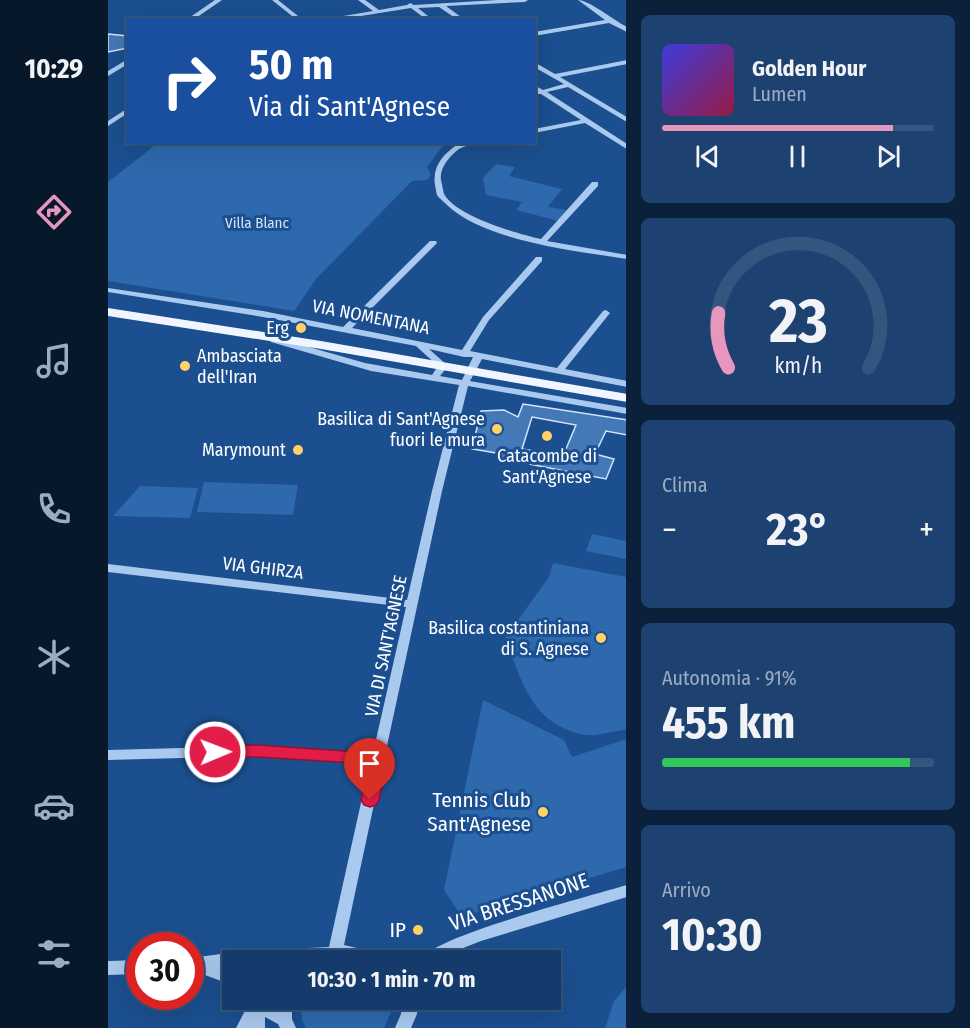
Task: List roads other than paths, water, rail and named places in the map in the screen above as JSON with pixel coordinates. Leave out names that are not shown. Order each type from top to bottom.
[{"type":"main road","name":"VIA NOMENTANA","points":[[108,312],[626,398]]},
{"type":"street","points":[[195,14],[203,2],[217,0]]},
{"type":"street","points":[[190,18],[217,0]]},
{"type":"street","points":[[275,0],[298,18]]},
{"type":"street","points":[[361,0],[377,11]]},
{"type":"street","points":[[402,0],[428,18]]},
{"type":"street","points":[[431,0],[460,18]]},
{"type":"street","points":[[334,18],[411,6],[525,0]]},
{"type":"street","points":[[581,0],[626,29]]},
{"type":"street","points":[[536,34],[610,21]]},
{"type":"street","points":[[554,75],[626,62]]},
{"type":"street","points":[[111,63],[126,64]]},
{"type":"street","points":[[108,74],[126,64]]},
{"type":"street","points":[[536,65],[626,119]]},
{"type":"street","points":[[536,93],[569,85]]},
{"type":"street","points":[[536,88],[626,146]]},
{"type":"street","points":[[108,124],[126,111]]},
{"type":"street","points":[[618,115],[626,114]]},
{"type":"street","points":[[536,131],[586,121]]},
{"type":"street","points":[[460,144],[438,172],[437,184],[444,199],[458,211],[481,224],[542,242],[626,257]]},
{"type":"street","points":[[542,242],[595,184]]},
{"type":"street","points":[[345,330],[433,243]]},
{"type":"street","points":[[464,354],[486,319],[539,259]]},
{"type":"street","name":"VIA NOMENTANA","points":[[108,290],[263,314],[626,384]]},
{"type":"street","points":[[558,372],[606,313]]},
{"type":"street","name":"VIA NOMENTANA","points":[[262,336],[415,380],[434,379],[504,388],[626,411]]},
{"type":"street","points":[[420,345],[443,366],[434,379]]},
{"type":"street","name":"VIA DI SANT'AGNESE","points":[[332,950],[380,758],[464,384],[478,357]]},
{"type":"street","name":"VIA GHIRZA","points":[[108,568],[413,604]]},
{"type":"street","points":[[108,755],[258,751],[380,758]]},
{"type":"street","name":"VIA BRESSANONE","points":[[442,950],[480,935],[626,891]]},
{"type":"street","points":[[204,963],[222,960]]},
{"type":"street","points":[[108,968],[126,967]]},
{"type":"street","points":[[204,969],[222,975]]},
{"type":"street","points":[[244,1028],[254,1010]]},
{"type":"street","points":[[257,1028],[258,1010]]},
{"type":"street","points":[[270,1010],[286,1023]]},
{"type":"street","points":[[405,1027],[408,1010]]},
{"type":"place","name":"Erg","points":[[301,328]]},
{"type":"place","name":"Ambasciata dell'Iran","points":[[185,366]]},
{"type":"place","name":"Basilica di Sant'Agnese fuori le mura","points":[[497,429]]},
{"type":"place","name":"Catacombe di Sant'Agnese","points":[[547,436]]},
{"type":"place","name":"Marymount","points":[[298,450]]},
{"type":"place","name":"Basilica costantiniana di S. Agnese","points":[[601,638]]},
{"type":"place","name":"Tennis Club Sant'Agnese","points":[[543,812]]},
{"type":"place","name":"IP","points":[[418,930]]},
{"type":"park label","name":"Villa Blanc","points":[[257,223]]}]
